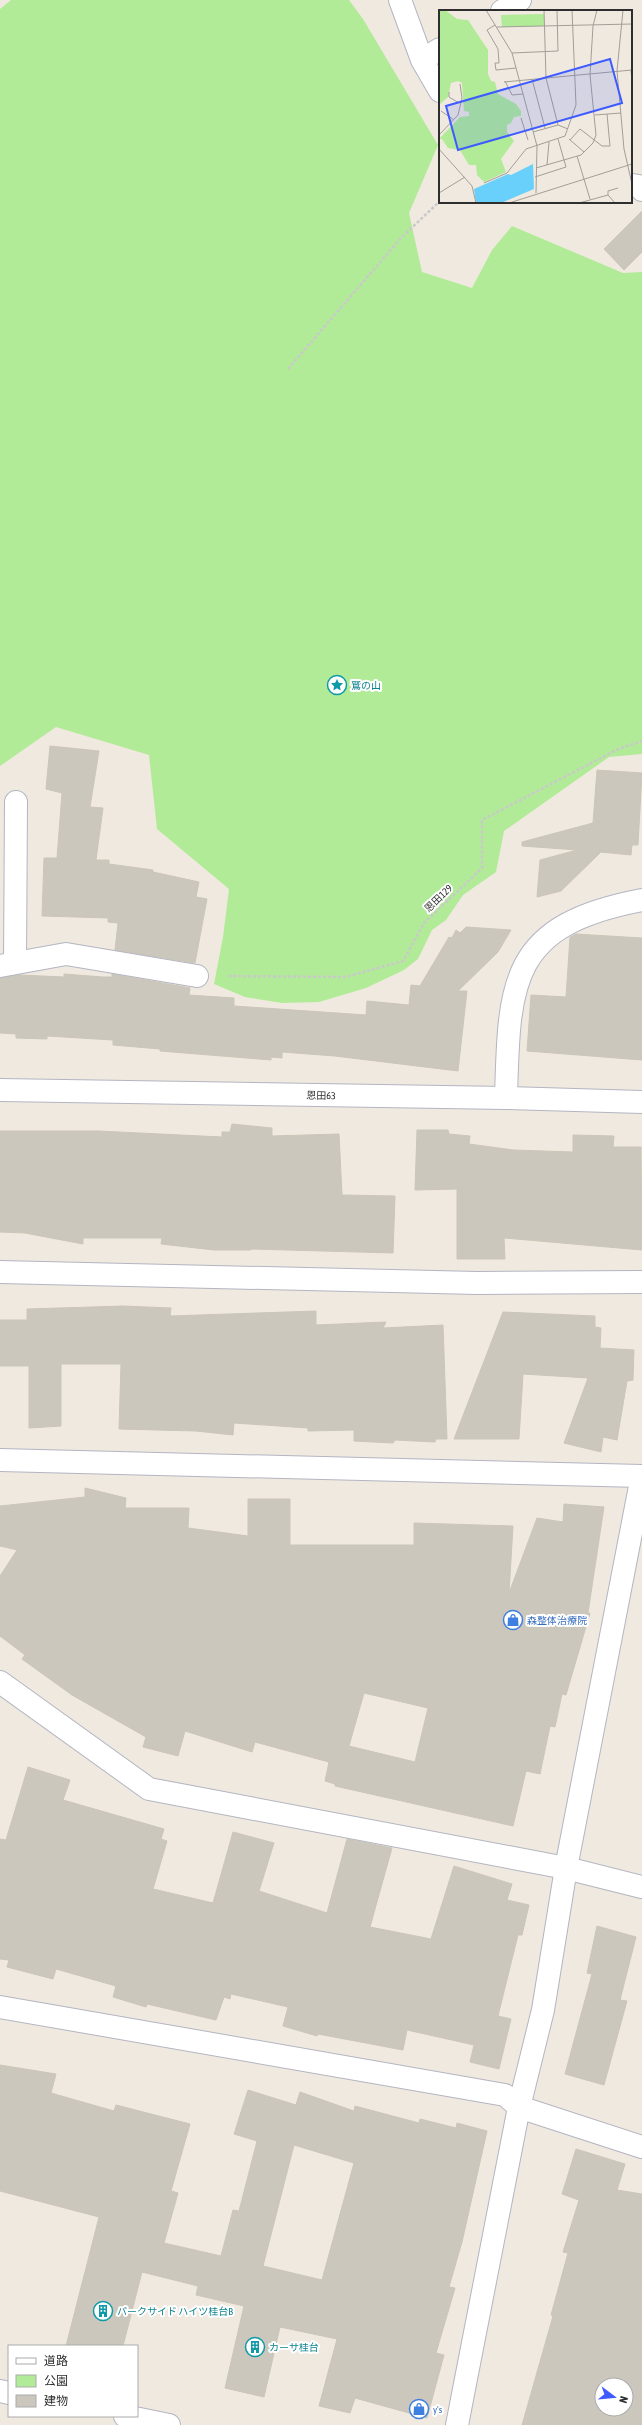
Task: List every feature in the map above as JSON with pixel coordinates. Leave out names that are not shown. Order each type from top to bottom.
[{"type":"street","points":[[400,0],[431,54],[439,87]]},
{"type":"street","points":[[504,10],[520,0]]},
{"type":"street","points":[[16,802],[7,965],[66,954],[197,976]]},
{"type":"street","points":[[506,1098],[508,1036],[515,986],[525,963],[540,943],[577,918],[606,908],[642,900]]},
{"type":"street","name":"恩田63","points":[[0,1090],[506,1098],[642,1102]]},
{"type":"street","points":[[0,1272],[477,1283],[642,1282]]},
{"type":"street","points":[[0,1460],[642,1476],[566,1868],[543,2010],[519,2107],[457,2425]]},
{"type":"street","points":[[0,1682],[149,1789],[566,1868],[642,1888]]},
{"type":"street","points":[[0,2006],[505,2095],[519,2107],[642,2147]]},
{"type":"street","points":[[130,2417],[169,2425]]},
{"type":"path","points":[[288,369],[402,238],[439,202]]},
{"type":"path","name":"恩田129","points":[[197,976],[345,977],[403,961],[424,923],[482,868],[482,820],[618,749],[642,741]]},
{"type":"green space","points":[[11,0],[349,0],[363,19],[438,145],[409,213],[422,272],[472,288],[492,250],[512,226],[623,273],[642,272],[642,754],[609,757],[504,831],[496,872],[463,895],[446,920],[432,930],[418,959],[404,970],[366,988],[319,1002],[282,1003],[245,997],[214,984],[223,937],[229,889],[157,829],[149,755],[56,727],[0,766],[0,9]]},
{"type":"building","points":[[642,211],[642,252],[624,270],[604,249]]},
{"type":"building","points":[[50,746],[99,751],[90,807],[103,808],[96,860],[109,860],[109,864],[153,870],[153,872],[199,882],[196,897],[207,899],[195,963],[115,950],[118,923],[108,922],[108,918],[42,916],[44,858],[57,858],[62,793],[46,789]]},
{"type":"building","points":[[597,770],[642,773],[638,845],[632,845],[631,855],[601,852],[561,891],[537,897],[540,860],[577,850],[522,846],[522,842],[593,823]]},
{"type":"building","points":[[466,927],[511,930],[498,952],[458,991],[467,991],[458,1071],[335,1056],[282,1052],[282,1058],[271,1057],[271,1060],[160,1051],[160,1049],[113,1045],[113,1040],[47,1036],[47,1039],[16,1038],[16,1034],[0,1033],[0,978],[19,975],[64,977],[64,974],[112,977],[112,974],[190,988],[189,995],[234,998],[234,1006],[366,1015],[367,1001],[409,1005],[411,985],[420,986],[449,937],[452,938],[456,930],[460,933]]},
{"type":"building","points":[[576,934],[642,938],[642,1060],[527,1051],[531,995],[566,997],[570,937]]},
{"type":"building","points":[[232,1124],[272,1128],[272,1136],[339,1134],[342,1195],[395,1196],[393,1253],[251,1249],[214,1250],[161,1244],[162,1238],[83,1238],[83,1244],[25,1233],[0,1232],[0,1131],[98,1131],[222,1137],[222,1132],[230,1132]]},
{"type":"building","points":[[417,1130],[448,1130],[449,1134],[470,1136],[469,1144],[513,1150],[573,1152],[573,1135],[614,1136],[613,1147],[641,1147],[642,1250],[504,1238],[505,1259],[457,1259],[457,1189],[415,1190]]},
{"type":"building","points":[[123,1306],[171,1308],[170,1316],[316,1311],[316,1325],[386,1322],[383,1328],[443,1325],[447,1439],[436,1439],[435,1442],[395,1440],[393,1443],[354,1441],[354,1430],[308,1431],[308,1428],[234,1423],[233,1435],[196,1431],[119,1429],[121,1364],[61,1364],[61,1426],[29,1428],[29,1366],[0,1366],[0,1320],[27,1320],[27,1309]]},
{"type":"building","points":[[503,1312],[595,1316],[595,1327],[601,1328],[600,1348],[634,1350],[633,1380],[627,1381],[617,1440],[603,1437],[601,1452],[564,1443],[588,1378],[523,1374],[519,1439],[454,1439]]},
{"type":"building","points":[[85,1488],[126,1498],[125,1508],[189,1508],[188,1528],[248,1536],[248,1499],[290,1499],[290,1545],[414,1545],[414,1523],[513,1526],[509,1593],[537,1518],[563,1522],[564,1504],[604,1507],[588,1613],[590,1613],[566,1695],[562,1694],[555,1727],[550,1726],[540,1774],[526,1771],[513,1826],[335,1786],[335,1784],[325,1781],[329,1762],[255,1742],[252,1752],[185,1731],[178,1756],[143,1747],[146,1737],[72,1695],[22,1659],[25,1655],[0,1636],[0,1576],[17,1550],[0,1546],[0,1506],[85,1497]],"holes":[[[364,1693],[428,1708],[415,1762],[349,1746]]]},
{"type":"building","points":[[28,1767],[70,1780],[63,1800],[164,1829],[161,1839],[167,1841],[153,1889],[213,1903],[233,1832],[274,1843],[259,1891],[327,1913],[347,1839],[392,1848],[370,1927],[431,1939],[454,1866],[512,1884],[507,1900],[529,1905],[522,1935],[518,1935],[498,2016],[511,2019],[499,2069],[470,2062],[474,2045],[407,2030],[403,2050],[318,2034],[317,2036],[283,2026],[288,2007],[231,1994],[230,1999],[224,1997],[216,2020],[147,2004],[146,2007],[113,1997],[116,1986],[56,1969],[53,1979],[7,1967],[9,1960],[0,1959],[0,1839],[6,1840]]},
{"type":"building","points":[[597,1926],[636,1937],[620,2000],[627,2001],[604,2085],[565,2074],[592,1974],[587,1973]]},
{"type":"building","points":[[0,2065],[56,2074],[51,2093],[114,2111],[116,2105],[190,2124],[171,2191],[178,2193],[164,2243],[221,2256],[233,2210],[239,2211],[257,2141],[234,2134],[248,2090],[296,2105],[300,2092],[354,2111],[355,2106],[419,2123],[420,2119],[456,2128],[457,2123],[487,2131],[462,2242],[449,2287],[455,2288],[436,2353],[444,2355],[427,2418],[355,2398],[350,2413],[319,2406],[337,2339],[280,2327],[264,2397],[225,2388],[244,2306],[196,2295],[198,2286],[142,2272],[123,2345],[66,2345],[99,2217],[0,2191]],"holes":[[[294,2145],[354,2163],[322,2280],[263,2266]]]},
{"type":"building","points":[[576,2149],[625,2164],[617,2190],[642,2194],[642,2425],[522,2425],[553,2316],[551,2315],[568,2253],[563,2252],[579,2200],[562,2194]]},
{"type":"place","name":"鷲の山","points":[[337,685]]},
{"type":"place","name":"森整体治療院","points":[[513,1620]]},
{"type":"place","name":"パークサイド ハイツ桂台B","points":[[103,2311]]},
{"type":"place","name":"カーサ桂台","points":[[255,2347]]},
{"type":"place","name":"y's","points":[[419,2409]]}]
